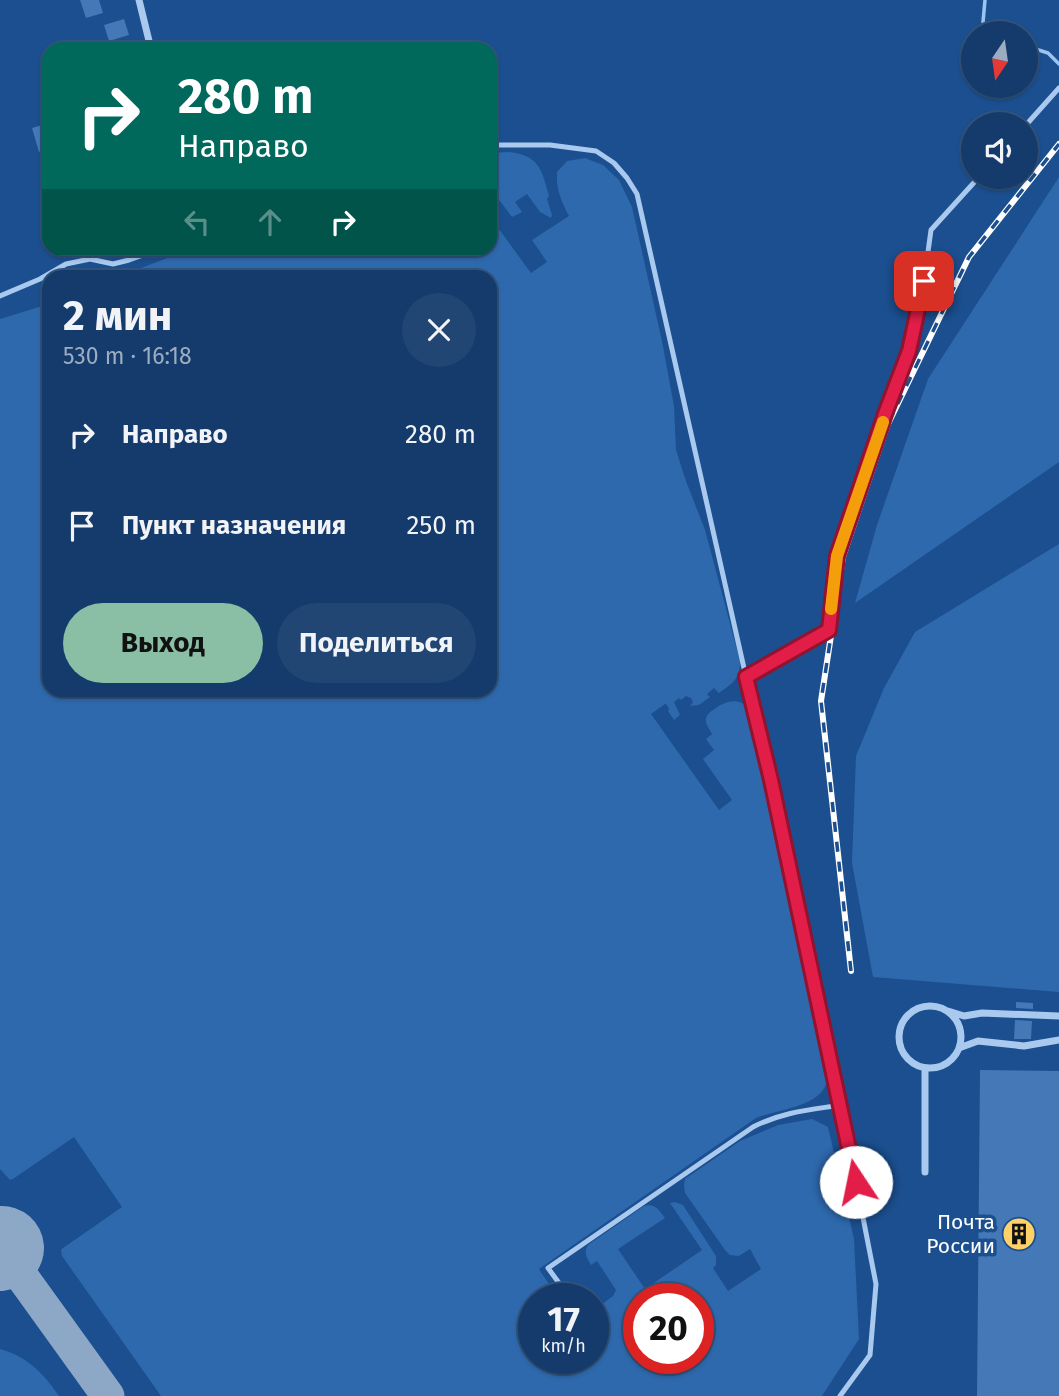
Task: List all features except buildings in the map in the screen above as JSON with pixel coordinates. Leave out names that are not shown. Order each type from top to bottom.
[{"type":"street","points":[[139,0],[149,42]]},
{"type":"street","points":[[946,1010],[959,1027],[961,1038],[954,1057],[936,1068],[915,1065],[901,1051],[899,1032],[902,1023],[916,1009],[936,1007],[946,1010],[964,1016],[982,1013],[1059,1016]]},
{"type":"street","points":[[959,1048],[978,1041],[1024,1046],[1059,1040]]},
{"type":"street","points":[[925,1068],[925,1172]]},
{"type":"lane","points":[[1038,112],[1059,88]]},
{"type":"lane","points":[[497,145],[550,145],[596,152],[614,163],[637,194],[771,780],[841,1105],[876,1284],[870,1354],[840,1396]]},
{"type":"lane","points":[[746,677],[829,630],[837,556],[909,351],[924,281],[931,230],[968,189]]},
{"type":"lane","points":[[56,270],[66,264],[89,259],[113,264],[138,256]]},
{"type":"lane","points":[[0,296],[42,278]]},
{"type":"lane","points":[[559,1283],[548,1268],[753,1127],[792,1112],[841,1105]]},
{"type":"shaded area","points":[[497,153],[527,156],[538,165],[549,196],[547,199],[551,218],[540,212],[527,194],[515,202],[522,212],[512,217],[497,197]]},
{"type":"shaded area","points":[[585,158],[603,165],[619,180],[632,207],[674,406],[676,450],[705,530],[740,661],[735,680],[719,693],[714,688],[707,694],[710,697],[699,705],[690,706],[693,702],[686,696],[674,702],[680,715],[674,720],[665,704],[651,714],[719,810],[732,800],[703,759],[714,750],[706,739],[712,734],[706,723],[707,716],[721,705],[734,701],[750,709],[758,723],[826,1067],[826,1084],[822,1092],[806,1103],[756,1118],[539,1269],[548,1283],[518,1283],[518,1374],[609,1374],[609,1299],[616,1290],[597,1261],[591,1265],[586,1251],[588,1245],[648,1205],[654,1206],[665,1218],[618,1249],[641,1283],[623,1283],[623,1374],[714,1374],[714,1283],[654,1283],[702,1250],[670,1203],[683,1205],[716,1256],[716,1265],[713,1268],[728,1291],[761,1269],[750,1249],[739,1256],[730,1255],[725,1250],[685,1193],[685,1179],[740,1141],[778,1125],[812,1119],[828,1127],[854,1239],[859,1339],[822,1396],[161,1396],[62,1256],[63,1248],[122,1207],[74,1137],[13,1179],[10,1180],[0,1169],[0,319],[42,306],[42,697],[497,697],[497,270],[136,270],[173,256],[497,256],[497,227],[531,273],[547,262],[532,240],[569,216],[560,195],[557,172],[567,161]]},
{"type":"shaded area","points":[[1059,177],[1059,462],[855,603],[877,525],[928,379]]},
{"type":"shaded area","points":[[1059,544],[1059,992],[873,977],[852,863],[856,756],[884,688],[915,632]]},
{"type":"shaded area","points":[[0,1349],[18,1356],[34,1367],[59,1396],[0,1396]]},
{"type":"waterway","points":[[983,21],[985,0]]},
{"type":"waterway","points":[[1038,50],[1048,53],[1059,64]]},
{"type":"taxiway","points":[[0,1246],[108,1396]]},
{"type":"railway","points":[[851,971],[821,701],[843,557],[887,426],[969,257],[1059,144]]},
{"type":"slow traffic","points":[[831,609],[837,556],[883,422]]},
{"type":"place","name":"Почта России","points":[[1019,1234]]},
{"type":"route","points":[[856,1182],[771,780],[746,677],[829,630],[837,556],[909,351],[924,281]]}]
